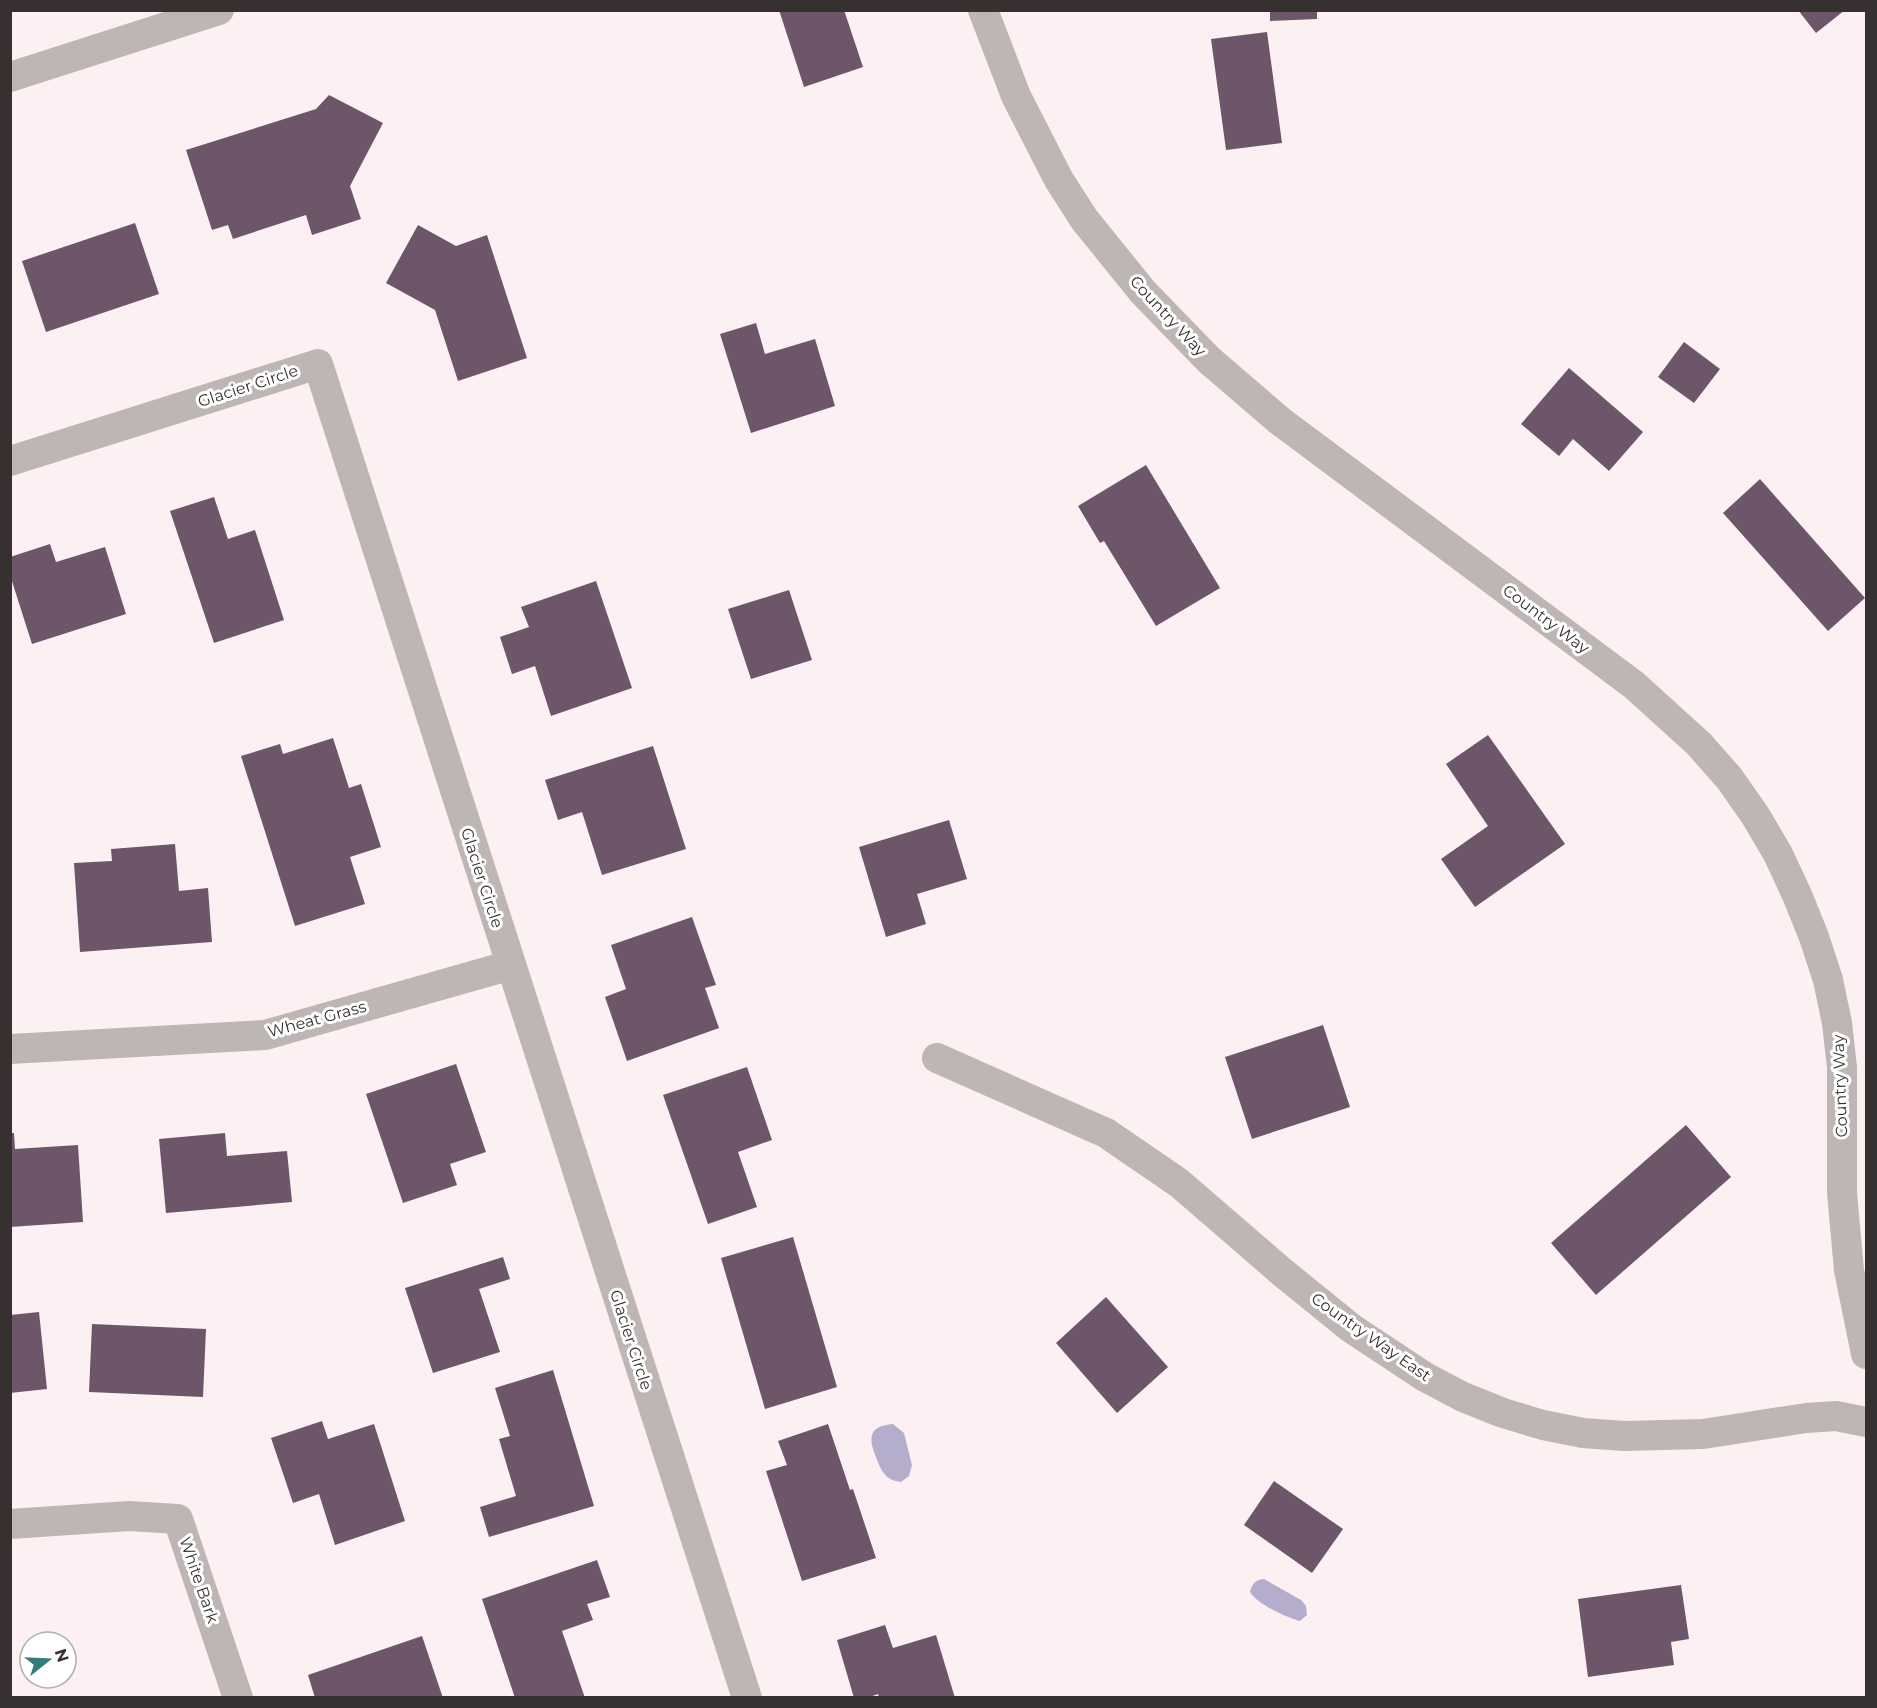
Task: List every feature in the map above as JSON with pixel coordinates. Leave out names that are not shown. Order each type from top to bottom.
[{"type":"street","points":[[10,77],[179,17],[219,10]]},
{"type":"street","name":"Country Way","points":[[983,10],[1016,96],[1059,180],[1084,219],[1143,292],[1209,360],[1280,420],[1634,685],[1699,744],[1729,778],[1755,815],[1778,854],[1810,927],[1828,980],[1837,1023],[1842,1067],[1842,1193],[1849,1270],[1866,1354]]},
{"type":"street","name":"Glacier Circle","points":[[10,461],[318,364],[747,1698]]},
{"type":"street","name":"Wheat Grass","points":[[10,1049],[265,1035],[511,965]]},
{"type":"street","name":"Country Way East","points":[[937,1058],[1106,1133],[1179,1184],[1281,1272],[1351,1328],[1425,1377],[1463,1397],[1503,1413],[1543,1425],[1624,1436],[1703,1434],[1806,1418],[1836,1416],[1866,1422]]},
{"type":"street","name":"White Bark","points":[[10,1524],[129,1516],[178,1520],[238,1698]]},
{"type":"shaded area","points":[[893,1424],[904,1433],[912,1465],[909,1476],[901,1482],[884,1474],[872,1444],[872,1434],[875,1430]]},
{"type":"shaded area","points":[[1264,1579],[1301,1600],[1306,1606],[1307,1615],[1300,1621],[1280,1614],[1254,1597],[1250,1592],[1254,1583]]},
{"type":"building","points":[[779,10],[844,10],[863,67],[804,87]]},
{"type":"building","points":[[1270,10],[1317,10],[1317,19],[1270,21]]},
{"type":"building","points":[[1798,10],[1845,10],[1816,33]]},
{"type":"building","points":[[1267,32],[1282,143],[1226,150],[1211,39]]},
{"type":"building","points":[[329,95],[383,123],[350,186],[361,219],[312,235],[306,215],[233,239],[228,225],[212,230],[186,150],[316,109]]},
{"type":"building","points":[[135,223],[159,294],[46,332],[22,261]]},
{"type":"building","points":[[418,225],[456,246],[487,235],[527,358],[458,381],[435,310],[386,283]]},
{"type":"building","points":[[756,323],[765,354],[815,339],[835,406],[751,433],[720,334]]},
{"type":"building","points":[[1684,342],[1720,369],[1694,403],[1658,377]]},
{"type":"building","points":[[1569,368],[1643,432],[1609,471],[1573,439],[1559,456],[1521,424]]},
{"type":"building","points":[[1146,465],[1220,588],[1156,626],[1104,541],[1100,543],[1078,506]]},
{"type":"building","points":[[1760,479],[1865,598],[1828,631],[1723,513]]},
{"type":"building","points":[[214,497],[228,539],[255,530],[284,620],[214,643],[170,511]]},
{"type":"building","points":[[50,544],[56,562],[105,547],[126,614],[32,644],[10,575],[10,557]]},
{"type":"building","points":[[596,581],[632,688],[551,716],[535,666],[512,674],[500,637],[529,627],[521,607]]},
{"type":"building","points":[[789,590],[812,660],[751,679],[728,609]]},
{"type":"building","points":[[1488,735],[1565,844],[1475,907],[1441,859],[1488,826],[1446,764]]},
{"type":"building","points":[[333,738],[349,788],[361,784],[381,847],[350,857],[365,904],[295,926],[241,756],[280,744],[283,754]]},
{"type":"building","points":[[653,746],[686,849],[602,875],[582,812],[558,820],[545,780]]},
{"type":"building","points":[[949,820],[967,879],[917,894],[926,924],[886,937],[859,847]]},
{"type":"building","points":[[175,844],[179,891],[208,888],[212,942],[80,952],[74,863],[112,861],[111,849]]},
{"type":"building","points":[[692,917],[716,985],[705,988],[719,1028],[627,1061],[605,997],[626,989],[611,945]]},
{"type":"building","points":[[1323,1025],[1350,1107],[1252,1139],[1225,1057]]},
{"type":"building","points":[[456,1064],[486,1152],[450,1164],[457,1185],[403,1203],[366,1094]]},
{"type":"building","points":[[747,1067],[772,1140],[738,1152],[757,1207],[708,1224],[663,1095]]},
{"type":"building","points":[[1686,1125],[1731,1177],[1596,1295],[1551,1243]]},
{"type":"building","points":[[10,1133],[14,1133],[15,1149],[78,1145],[83,1222],[10,1227]]},
{"type":"building","points":[[225,1133],[227,1156],[287,1151],[292,1202],[166,1213],[159,1139]]},
{"type":"building","points":[[793,1237],[837,1387],[765,1409],[721,1258]]},
{"type":"building","points":[[503,1257],[510,1279],[479,1289],[500,1352],[433,1373],[405,1288]]},
{"type":"building","points":[[1106,1297],[1168,1367],[1117,1413],[1056,1343]]},
{"type":"building","points":[[39,1312],[47,1389],[10,1393],[10,1315]]},
{"type":"building","points":[[92,1324],[206,1329],[203,1397],[89,1392]]},
{"type":"building","points":[[553,1370],[594,1506],[489,1537],[480,1507],[516,1496],[499,1439],[510,1436],[495,1388]]},
{"type":"building","points":[[322,1421],[328,1439],[374,1424],[405,1521],[335,1545],[319,1494],[293,1503],[271,1438]]},
{"type":"building","points":[[828,1424],[876,1558],[802,1581],[766,1471],[787,1465],[778,1441]]},
{"type":"building","points":[[1274,1481],[1343,1529],[1312,1573],[1244,1525]]},
{"type":"building","points":[[597,1560],[610,1597],[587,1604],[593,1620],[562,1631],[585,1698],[515,1698],[482,1599]]},
{"type":"building","points":[[1681,1585],[1689,1639],[1671,1642],[1674,1665],[1588,1677],[1578,1599]]},
{"type":"building","points":[[885,1625],[893,1648],[936,1635],[955,1698],[879,1698],[878,1694],[867,1698],[854,1698],[837,1640]]},
{"type":"building","points":[[422,1636],[443,1698],[315,1698],[308,1675]]}]
